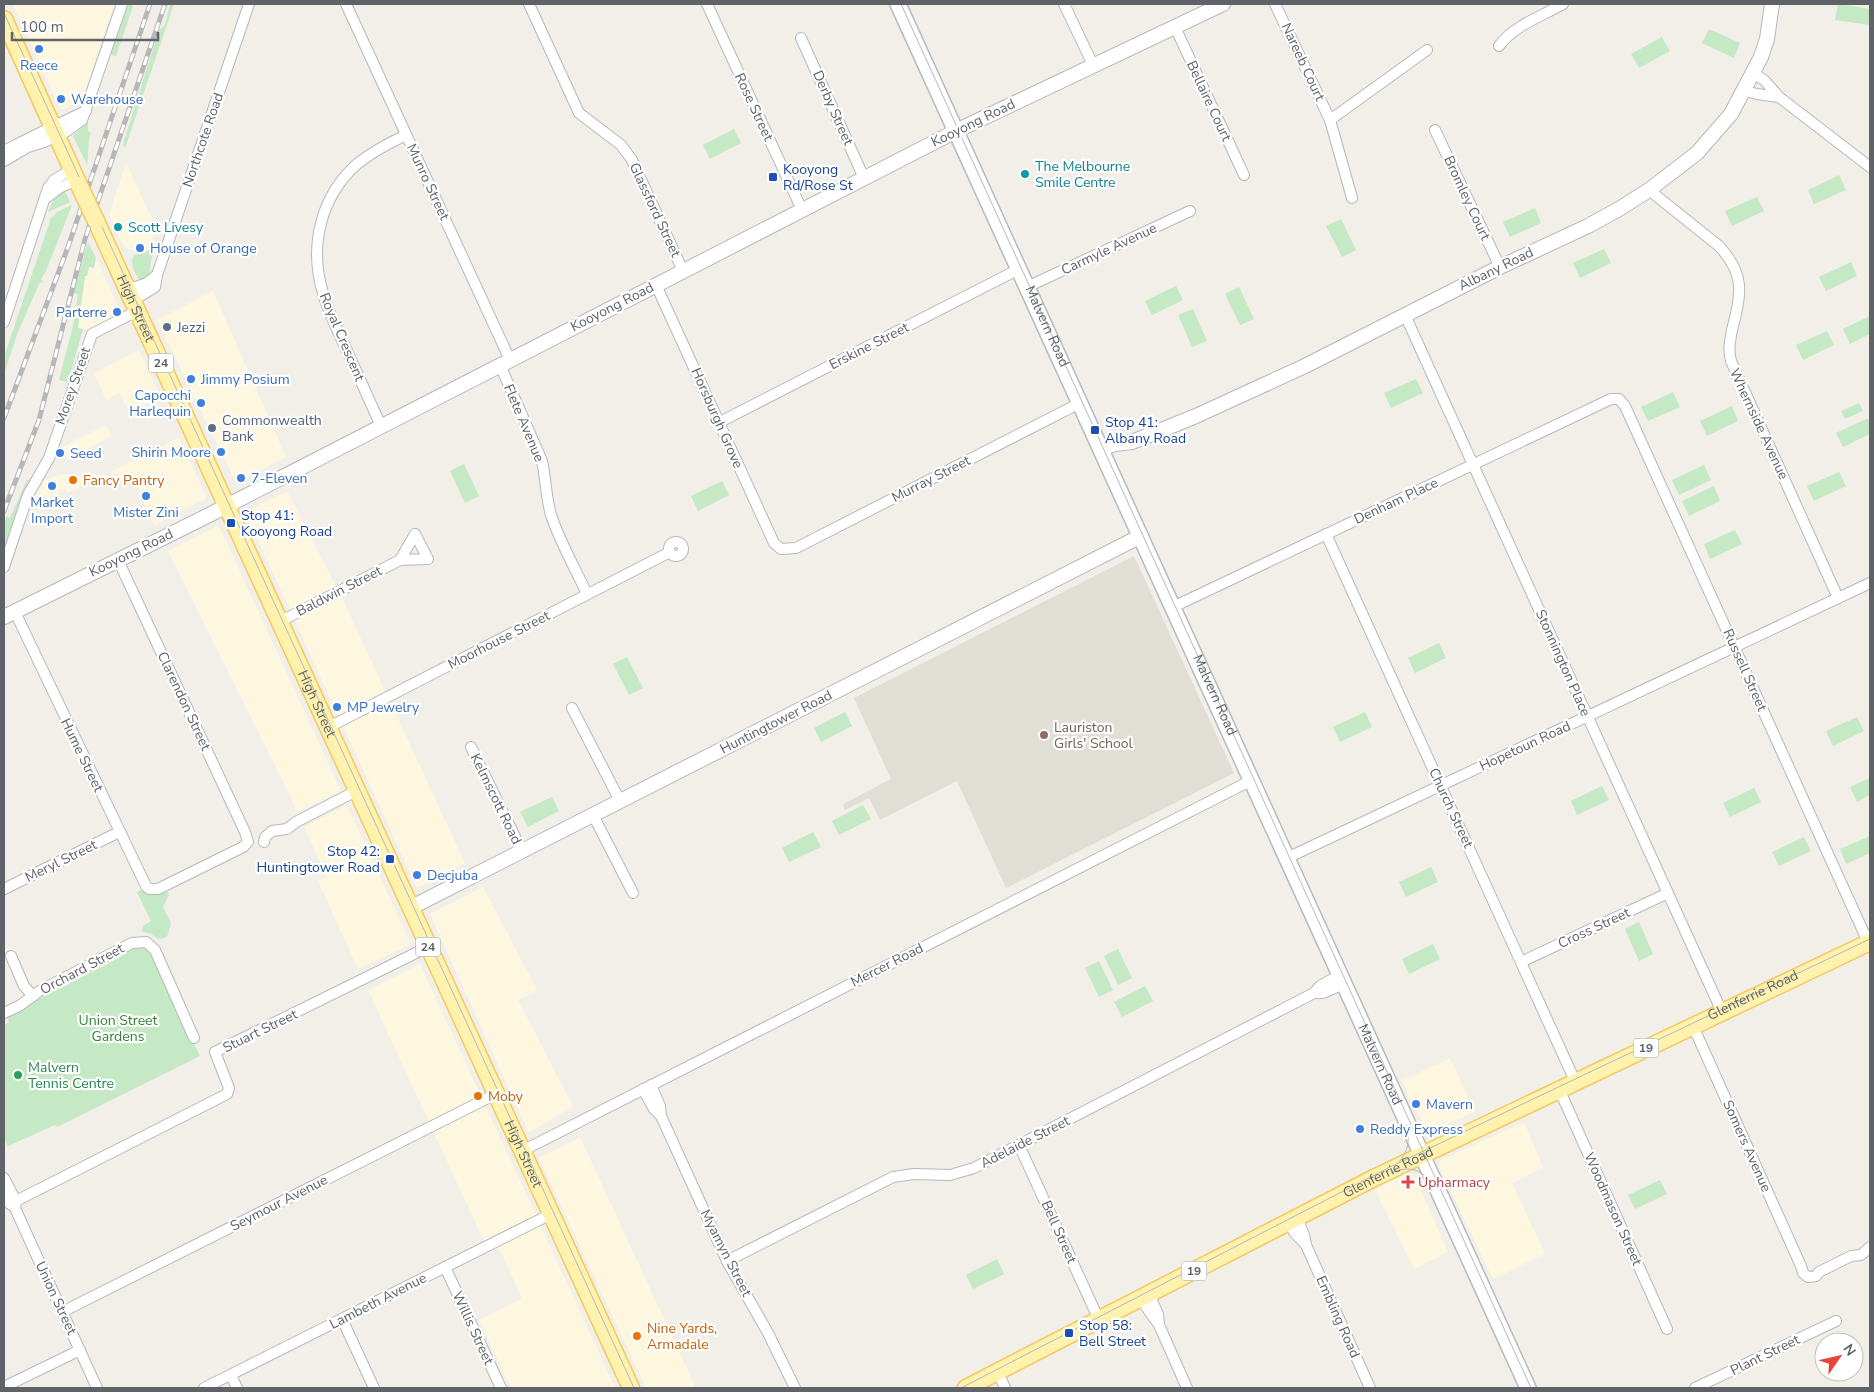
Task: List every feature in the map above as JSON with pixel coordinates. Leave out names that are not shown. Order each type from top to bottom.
[{"type":"main road","name":"Malvern Road","points":[[898,4],[1528,1388]]},
{"type":"main road","name":"High Street","points":[[4,19],[631,1388]]},
{"type":"main road","name":"Glenferrie Road","points":[[966,1388],[1422,1155],[1869,942]]},
{"type":"street","points":[[4,151],[55,131],[86,111],[122,4]]},
{"type":"street","name":"Northcote Road","points":[[132,301],[147,283],[158,275],[249,4]]},
{"type":"street","name":"Munro Street","points":[[346,4],[406,135],[505,362]]},
{"type":"street","name":"Glassford Street","points":[[529,4],[579,113],[620,145],[632,160],[683,271]]},
{"type":"street","name":"Rose Street","points":[[707,4],[802,210]]},
{"type":"street","points":[[1064,4],[1093,65]]},
{"type":"street","name":"Kooyong Road","points":[[8,613],[226,506],[956,131],[1223,4]]},
{"type":"street","name":"Nareeb Court","points":[[1275,4],[1330,120],[1352,198]]},
{"type":"street","points":[[1499,46],[1509,34],[1563,4]]},
{"type":"street","name":"Albany Road","points":[[1103,454],[1125,448],[1132,442],[1251,392],[1331,354],[1500,266],[1588,226],[1619,210],[1649,190],[1697,153],[1731,114],[1745,91],[1761,57],[1767,39],[1772,4]]},
{"type":"street","name":"Bellaire Court","points":[[1175,27],[1244,175]]},
{"type":"street","name":"Derby Street","points":[[801,38],[864,178]]},
{"type":"street","name":"Nareeb Court","points":[[1330,120],[1427,50]]},
{"type":"street","points":[[1754,73],[1764,80],[1779,96],[1870,167]]},
{"type":"street","points":[[1745,91],[1779,96]]},
{"type":"street","name":"Bromley Court","points":[[1435,130],[1500,266]]},
{"type":"street","points":[[4,161],[44,142],[55,131]]},
{"type":"street","name":"Royal Crescent","points":[[381,426],[329,313],[318,273],[317,243],[324,211],[331,196],[344,178],[366,158],[406,135]]},
{"type":"street","points":[[4,322],[51,183],[76,178]]},
{"type":"street","name":"Whernside Avenue","points":[[1649,190],[1719,246],[1733,265],[1739,282],[1740,297],[1729,348],[1731,361],[1838,598]]},
{"type":"street","name":"Carmyle Avenue","points":[[1027,288],[1190,210]]},
{"type":"street","name":"Erskine Street","points":[[718,422],[1019,269]]},
{"type":"street","name":"Horsburgh Grove","points":[[656,285],[774,543],[781,549]]},
{"type":"street","name":"Morey Street","points":[[4,567],[30,489],[49,458],[92,334],[132,301]]},
{"type":"street","name":"Stonnington Place","points":[[1405,315],[1722,1012]]},
{"type":"street","name":"Flete Avenue","points":[[505,362],[542,461],[546,478],[547,501],[552,516],[587,594]]},
{"type":"street","name":"Denham Place","points":[[1173,606],[1611,399],[1619,399]]},
{"type":"street","name":"Russell Street","points":[[1619,399],[1625,406],[1869,942]]},
{"type":"street","name":"Murray Street","points":[[781,549],[796,548],[1080,403]]},
{"type":"street","name":"Church Street","points":[[1326,534],[1575,1081]]},
{"type":"street","name":"Huntingtower Road","points":[[410,908],[1141,536]]},
{"type":"street","name":"Moorhouse Street","points":[[328,728],[670,552]]},
{"type":"street","name":"Clarendon Street","points":[[118,560],[242,824],[248,842],[243,847],[158,889]]},
{"type":"street","name":"Baldwin Street","points":[[279,622],[400,560]]},
{"type":"street","name":"Hopetoun Road","points":[[1287,858],[1870,583]]},
{"type":"street","name":"Hume Street","points":[[8,613],[143,882],[149,889],[158,889]]},
{"type":"street","points":[[572,708],[620,801]]},
{"type":"street","name":"Kelmscott Road","points":[[471,748],[522,851]]},
{"type":"street","name":"Mercer Road","points":[[522,1151],[1252,780]]},
{"type":"street","points":[[264,842],[265,837],[272,831],[287,828],[356,791]]},
{"type":"street","points":[[593,815],[633,893]]},
{"type":"street","name":"Meryl Street","points":[[4,889],[119,832]]},
{"type":"street","name":"Cross Street","points":[[1521,962],[1668,893]]},
{"type":"street","name":"Orchard Street","points":[[4,1013],[19,1006],[32,996],[64,978],[132,942],[146,942],[155,950],[194,1038]]},
{"type":"street","name":"Stuart Street","points":[[14,1205],[227,1094],[229,1091],[228,1084],[215,1052],[428,947]]},
{"type":"street","points":[[11,956],[24,986],[32,996]]},
{"type":"street","name":"Adelaide Street","points":[[727,1260],[893,1177],[914,1174],[940,1176],[974,1168],[1314,993],[1323,992],[1342,979]]},
{"type":"street","name":"Somers Avenue","points":[[1692,1026],[1803,1273],[1808,1276],[1816,1276],[1819,1272],[1851,1256],[1861,1255],[1870,1247]]},
{"type":"street","name":"Myamyn Street","points":[[647,1087],[660,1106],[661,1116],[727,1260],[796,1388]]},
{"type":"street","name":"Woodmason Street","points":[[1559,1089],[1667,1329]]},
{"type":"street","name":"Seymour Avenue","points":[[62,1312],[496,1094]]},
{"type":"street","name":"Bell Street","points":[[1020,1145],[1099,1320]]},
{"type":"street","name":"Union Street","points":[[4,1178],[14,1205],[97,1388]]},
{"type":"street","name":"Union Street","points":[[4,1192],[14,1205]]},
{"type":"street","name":"Lambeth Avenue","points":[[204,1388],[550,1214]]},
{"type":"street","name":"Embling Road","points":[[1293,1220],[1294,1232],[1306,1246],[1370,1388]]},
{"type":"street","name":"Willis Street","points":[[445,1267],[501,1388]]},
{"type":"street","points":[[1145,1296],[1187,1388]]},
{"type":"street","points":[[342,1319],[374,1388]]},
{"type":"street","name":"Plant Street","points":[[1695,1388],[1836,1321]]},
{"type":"street","points":[[4,1387],[80,1350]]},
{"type":"street","points":[[998,1372],[1005,1388]]},
{"type":"street","points":[[231,1375],[237,1388]]},
{"type":"shaded area","points":[[13,4],[114,4],[82,100],[60,109]]},
{"type":"shaded area","points":[[126,163],[157,229],[151,245],[139,252],[126,248],[109,215]]},
{"type":"shaded area","points":[[96,258],[120,310],[119,314],[87,330],[78,328],[85,276],[87,276],[89,267]]},
{"type":"shaded area","points":[[213,291],[286,457],[236,483],[157,320]]},
{"type":"shaded area","points":[[139,350],[161,397],[130,413],[120,393],[106,400],[94,373]]},
{"type":"shaded area","points":[[106,425],[112,436],[69,459],[57,453],[58,449]]},
{"type":"shaded area","points":[[179,437],[206,496],[205,499],[154,525],[138,489],[140,483],[110,472]]},
{"type":"shaded area","points":[[87,472],[98,476],[68,493],[65,489],[35,505],[30,501],[34,492],[36,493],[44,481],[51,477],[65,474],[84,478]]},
{"type":"shaded area","points":[[287,491],[342,598],[465,863],[417,888],[246,514],[247,511]]},
{"type":"shaded area","points":[[217,526],[220,528],[340,789],[339,792],[298,812],[168,551]]},
{"type":"shaded area","name":"Lauriston Girls' School","points":[[1134,556],[1234,773],[1006,888],[957,781],[880,820],[869,798],[845,810],[843,804],[891,779],[854,698]]},
{"type":"shaded area","points":[[347,805],[410,942],[409,945],[358,969],[318,881],[327,877],[304,827]]},
{"type":"shaded area","points":[[483,887],[537,990],[518,1000],[573,1106],[529,1133],[430,914]]},
{"type":"shaded area","points":[[420,964],[615,1388],[511,1388],[479,1320],[522,1298],[501,1252],[482,1237],[368,990]]},
{"type":"shaded area","points":[[1450,1058],[1475,1112],[1427,1133],[1402,1081]]},
{"type":"shaded area","points":[[1524,1122],[1543,1167],[1512,1183],[1545,1254],[1493,1279],[1439,1167],[1441,1160]]},
{"type":"shaded area","points":[[580,1137],[696,1388],[646,1388],[539,1158]]},
{"type":"shaded area","points":[[1406,1174],[1415,1177],[1448,1252],[1414,1269],[1375,1190]]},
{"type":"green space","points":[[128,4],[133,6],[116,56],[114,56],[111,54]]},
{"type":"green space","points":[[170,4],[174,4],[125,148],[123,144],[159,30],[165,25]]},
{"type":"green space","points":[[1838,4],[1870,9],[1870,25],[1835,20]]},
{"type":"green space","points":[[1709,29],[1740,43],[1734,58],[1702,43]]},
{"type":"green space","points":[[1662,37],[1670,51],[1639,68],[1631,54]]},
{"type":"green space","points":[[88,121],[88,131],[91,133],[87,165],[73,136]]},
{"type":"green space","points":[[734,129],[741,143],[710,159],[703,145]]},
{"type":"green space","points":[[1839,175],[1846,190],[1814,204],[1808,190]]},
{"type":"green space","points":[[65,191],[70,202],[48,212],[55,196]]},
{"type":"green space","points":[[1757,197],[1764,211],[1732,226],[1725,211]]},
{"type":"green space","points":[[72,205],[46,271],[41,279],[43,283],[40,282],[18,332],[4,374],[4,357],[51,218],[57,212]]},
{"type":"green space","points":[[1535,208],[1541,223],[1510,237],[1503,222]]},
{"type":"green space","points":[[1341,219],[1356,250],[1342,257],[1326,226]]},
{"type":"green space","points":[[88,242],[96,258],[94,268],[89,267],[87,276],[85,276],[78,328],[83,329],[68,382],[59,380],[73,326],[78,294],[73,293]]},
{"type":"green space","points":[[152,248],[155,249],[150,273],[147,277],[140,280],[133,268],[134,255],[145,253]]},
{"type":"green space","points":[[1604,249],[1611,263],[1580,278],[1573,263]]},
{"type":"green space","points":[[1851,262],[1857,276],[1826,291],[1819,277]]},
{"type":"green space","points":[[1176,286],[1183,300],[1152,315],[1145,301]]},
{"type":"green space","points":[[1239,287],[1254,319],[1240,325],[1225,294]]},
{"type":"green space","points":[[1193,309],[1207,341],[1192,347],[1178,315]]},
{"type":"green space","points":[[1870,316],[1870,334],[1850,344],[1843,329]]},
{"type":"green space","points":[[1827,331],[1834,345],[1803,360],[1796,345]]},
{"type":"green space","points":[[1416,379],[1423,393],[1391,408],[1384,393]]},
{"type":"green space","points":[[1673,392],[1680,407],[1648,421],[1641,407]]},
{"type":"green space","points":[[1859,403],[1863,411],[1845,419],[1841,411]]},
{"type":"green space","points":[[1732,406],[1738,421],[1707,436],[1700,421]]},
{"type":"green space","points":[[1868,418],[1870,434],[1843,447],[1836,433]]},
{"type":"green space","points":[[464,464],[479,496],[465,503],[450,471]]},
{"type":"green space","points":[[1704,465],[1711,480],[1679,495],[1672,480]]},
{"type":"green space","points":[[1839,472],[1846,486],[1814,501],[1807,486]]},
{"type":"green space","points":[[27,480],[29,480],[20,499],[4,550],[4,523],[7,517],[10,518]]},
{"type":"green space","points":[[722,481],[729,495],[698,511],[691,496]]},
{"type":"green space","points":[[1714,486],[1720,501],[1689,516],[1682,501]]},
{"type":"green space","points":[[1735,530],[1742,544],[1710,559],[1704,544]]},
{"type":"green space","points":[[1439,643],[1446,658],[1415,673],[1408,658]]},
{"type":"green space","points":[[627,657],[643,688],[629,695],[613,664]]},
{"type":"green space","points":[[845,712],[852,726],[821,742],[814,728]]},
{"type":"green space","points":[[1365,712],[1372,727],[1340,742],[1333,727]]},
{"type":"green space","points":[[1857,717],[1864,731],[1833,746],[1826,731]]},
{"type":"green space","points":[[1870,778],[1870,795],[1857,802],[1850,787]]},
{"type":"green space","points":[[1602,786],[1609,800],[1577,815],[1571,801]]},
{"type":"green space","points":[[1754,788],[1761,802],[1730,817],[1723,803]]},
{"type":"green space","points":[[552,797],[559,811],[528,827],[520,812]]},
{"type":"green space","points":[[863,805],[871,819],[839,835],[832,821]]},
{"type":"green space","points":[[813,832],[821,847],[789,862],[782,848]]},
{"type":"green space","points":[[1870,836],[1870,853],[1846,864],[1840,849]]},
{"type":"green space","points":[[1804,837],[1811,851],[1779,866],[1772,852]]},
{"type":"green space","points":[[1431,867],[1438,882],[1406,897],[1399,882]]},
{"type":"green space","points":[[141,890],[150,895],[167,891],[169,895],[163,907],[171,923],[167,937],[158,939],[142,931],[143,926],[151,921],[137,892]]},
{"type":"green space","points":[[1639,922],[1653,954],[1639,961],[1625,929]]},
{"type":"green space","points":[[1433,944],[1440,959],[1409,974],[1402,959]]},
{"type":"green space","name":"Union Street Gardens","points":[[142,947],[150,951],[200,1056],[57,1127],[55,1125],[8,1146],[4,1138],[4,1025],[9,1022],[6,1016],[119,958],[133,948]]},
{"type":"green space","points":[[1118,949],[1132,978],[1118,985],[1104,956]]},
{"type":"green space","points":[[1099,961],[1113,990],[1099,997],[1085,968]]},
{"type":"green space","points":[[1145,986],[1153,1001],[1122,1017],[1114,1002]]},
{"type":"green space","points":[[1660,1180],[1667,1194],[1635,1209],[1628,1195]]},
{"type":"green space","points":[[997,1259],[1004,1274],[973,1289],[966,1275]]},
{"type":"tram line","points":[[901,4],[1531,1388]]},
{"type":"tram line","points":[[4,13],[634,1388]]},
{"type":"tram line","points":[[961,1388],[1390,1167],[1870,939]]},
{"type":"tram line","points":[[1399,1162],[1405,1154],[1408,1145],[1406,1125]]},
{"type":"tram line","points":[[1391,1173],[1404,1169],[1415,1170],[1425,1176],[1433,1186]]},
{"type":"railway","points":[[4,418],[68,247],[150,4]]},
{"type":"railway","points":[[4,511],[39,420],[85,239],[165,4]]},
{"type":"place","name":"Reece","points":[[39,49]]},
{"type":"place","name":"Warehouse","points":[[61,99]]},
{"type":"place","name":"The Melbourne Smile Centre","points":[[1025,174]]},
{"type":"place","name":"Kooyong Rd/Rose St","points":[[773,177]]},
{"type":"place","name":"Scott Livesy","points":[[118,227]]},
{"type":"place","name":"House of Orange","points":[[140,248]]},
{"type":"place","name":"Parterre","points":[[117,312]]},
{"type":"place","name":"Jezzi","points":[[167,327]]},
{"type":"place","name":"Jimmy Posium","points":[[191,379]]},
{"type":"place","name":"Capocchi Harlequin","points":[[201,403]]},
{"type":"place","name":"Commonwealth Bank","points":[[212,428]]},
{"type":"place","name":"Stop 41: Albany Road","points":[[1095,430]]},
{"type":"place","name":"Shirin Moore","points":[[221,452]]},
{"type":"place","name":"Seed","points":[[60,453]]},
{"type":"place","name":"7-Eleven","points":[[241,478]]},
{"type":"place","name":"Fancy Pantry","points":[[73,480]]},
{"type":"place","name":"Market Import","points":[[52,486]]},
{"type":"place","name":"Mister Zini","points":[[146,496]]},
{"type":"place","name":"Stop 41: Kooyong Road","points":[[231,523]]},
{"type":"place","name":"MP Jewelry","points":[[337,707]]},
{"type":"place","name":"Lauriston Girls' School","points":[[1044,735]]},
{"type":"place","name":"Stop 42: Huntingtower Road","points":[[390,859]]},
{"type":"place","name":"Decjuba","points":[[417,875]]},
{"type":"place","name":"Malvern Tennis Centre","points":[[18,1075]]},
{"type":"place","name":"Moby","points":[[478,1096]]},
{"type":"place","name":"Mavern","points":[[1416,1104]]},
{"type":"place","name":"Reddy Express","points":[[1360,1129]]},
{"type":"place","name":"Upharmacy","points":[[1408,1182]]},
{"type":"place","name":"Stop 58: Bell Street","points":[[1069,1333]]},
{"type":"place","name":"Nine Yards, Armadale","points":[[637,1336]]}]
